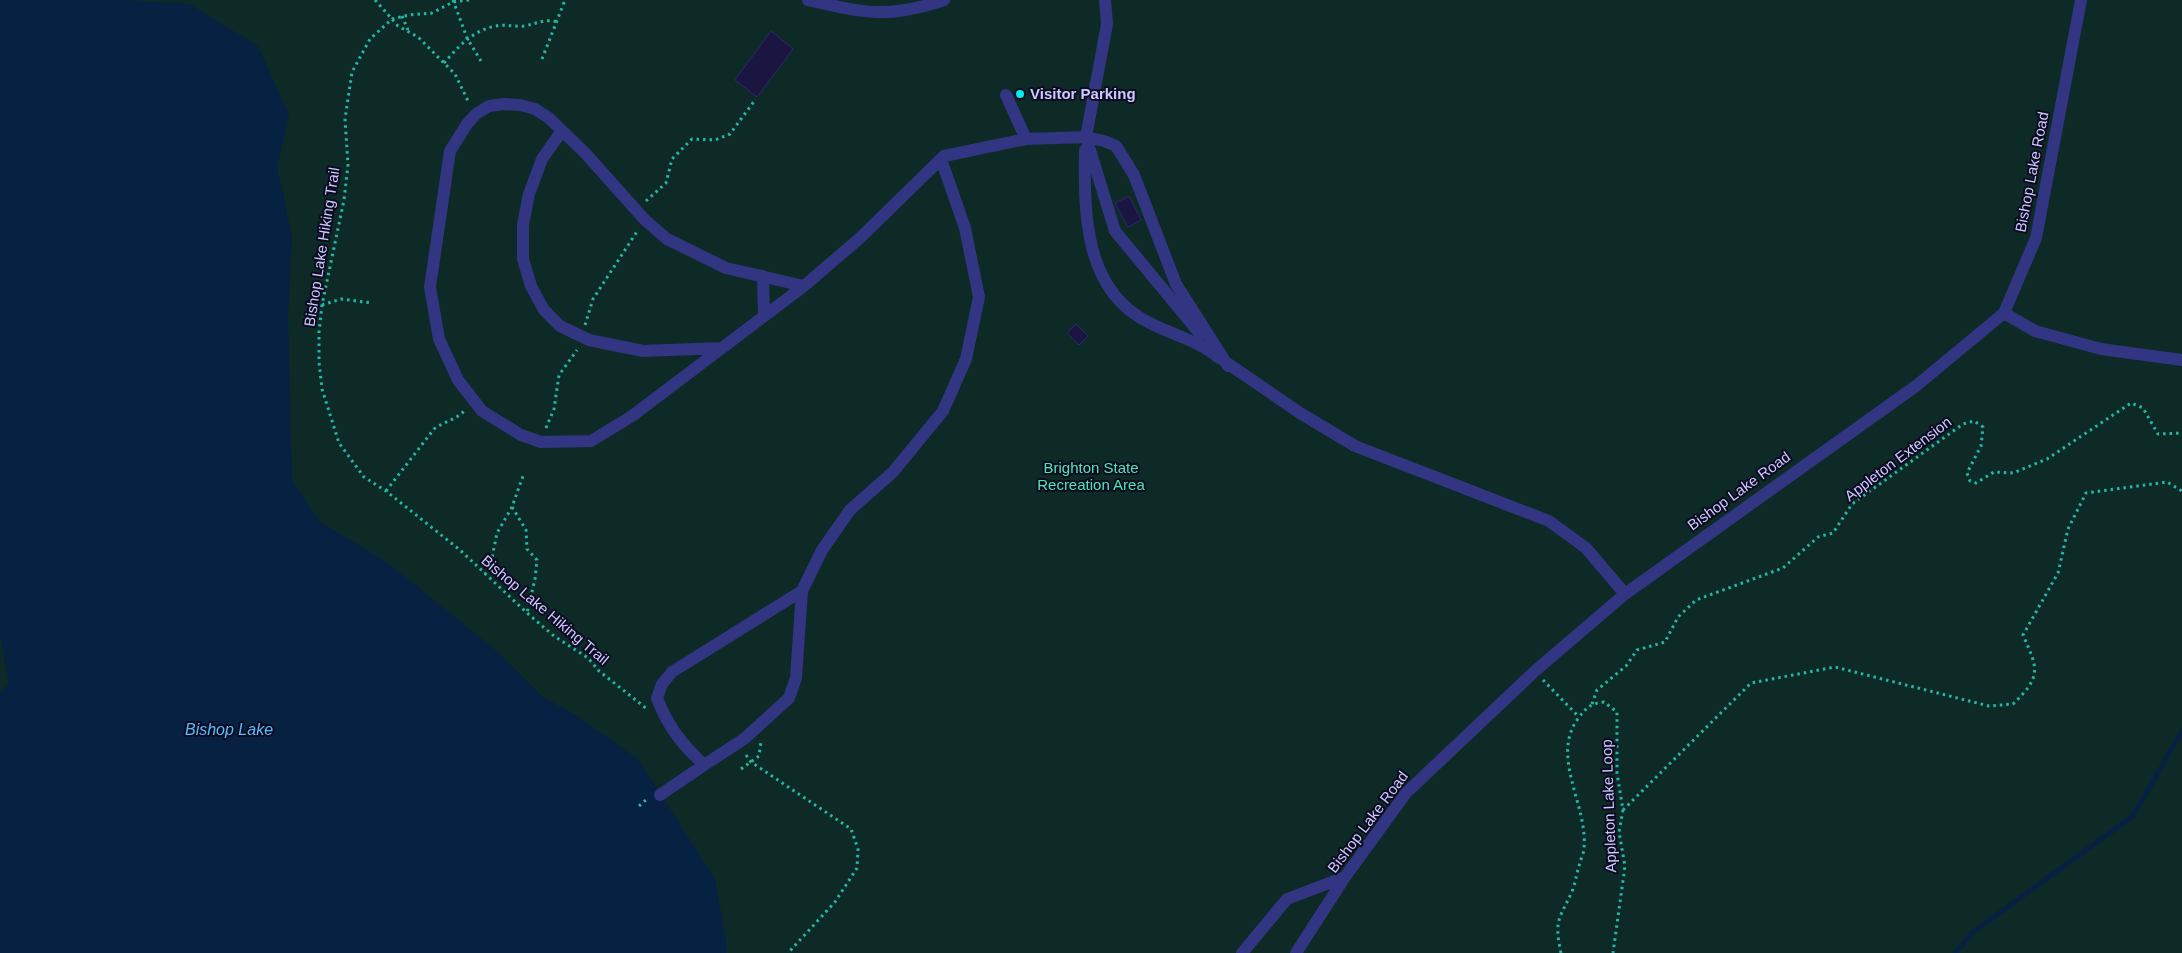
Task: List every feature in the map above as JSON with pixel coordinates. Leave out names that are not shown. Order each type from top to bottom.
[{"type":"street","points":[[808,0],[858,12],[887,13],[914,10],[944,0]]},
{"type":"street","points":[[1105,0],[1107,24],[1086,138],[1084,186],[1088,234],[1099,272],[1121,303],[1134,315],[1194,341],[1300,414],[1355,446],[1549,521],[1586,548],[1625,594]]},
{"type":"street","name":"Bishop Lake Road","points":[[1296,953],[1345,877],[1406,793],[1535,671],[1625,594],[1916,386],[2004,313],[2036,238],[2081,0]]},
{"type":"street","points":[[1006,96],[1026,139]]},
{"type":"street","points":[[804,286],[726,268],[667,239],[586,154],[561,132],[549,118],[535,110],[520,105],[504,104],[489,106],[476,114],[467,124],[450,151],[430,287],[439,338],[458,380],[482,412],[521,435],[541,442],[591,442],[632,416],[804,286],[860,238],[941,159],[1026,139],[1086,138],[1104,141],[1116,146],[1134,175],[1176,284],[1228,366]]},
{"type":"street","points":[[561,132],[542,159],[529,194],[523,225],[523,259],[531,286],[544,310],[560,326],[581,337],[643,351],[722,348]]},
{"type":"street","points":[[1086,138],[1115,231],[1167,297],[1228,366]]},
{"type":"street","points":[[660,795],[704,764],[737,744],[789,698],[796,678],[802,591],[822,550],[850,510],[893,472],[944,411],[966,359],[979,297],[965,228],[941,159]]},
{"type":"street","points":[[763,276],[764,316]]},
{"type":"street","points":[[2004,313],[2035,330],[2101,349],[2182,360]]},
{"type":"street","points":[[704,764],[680,743],[664,718],[656,698],[662,684],[672,672],[802,591]]},
{"type":"street","points":[[1242,953],[1288,899],[1345,877]]},
{"type":"path","points":[[375,0],[392,19],[455,74],[476,114]]},
{"type":"path","name":"Bishop Lake Hiking Trail","points":[[469,0],[453,1],[432,13],[392,19],[370,39],[352,72],[345,119],[348,165],[344,200],[322,305],[319,362],[322,389],[339,443],[364,477],[386,491],[460,550],[527,614],[554,636],[588,658],[599,671],[636,702],[664,718]]},
{"type":"path","points":[[542,59],[551,30],[557,22],[565,0]]},
{"type":"path","points":[[453,1],[467,38],[481,61]]},
{"type":"path","points":[[402,16],[408,31]]},
{"type":"path","points":[[444,63],[467,38],[497,25],[525,26],[548,19],[557,22]]},
{"type":"path","points":[[637,209],[666,183],[672,158],[692,139],[715,140],[730,134],[755,100]]},
{"type":"path","points":[[322,305],[341,300],[372,303]]},
{"type":"path","points":[[386,491],[434,429],[444,422],[455,420],[474,400]]},
{"type":"path","name":"Appleton Extension","points":[[1592,704],[1597,690],[1626,666],[1637,650],[1665,642],[1678,617],[1696,600],[1783,568],[1818,537],[1833,533],[1852,504],[1963,424],[1974,421],[1983,427],[1981,446],[1967,473],[1970,481],[1976,483],[1994,472],[2013,473],[2048,458],[2131,403],[2143,408],[2158,434],[2182,433]]},
{"type":"path","points":[[485,575],[492,558],[496,533],[512,507],[523,476]]},
{"type":"path","points":[[1623,810],[1751,683],[1835,667],[1989,706],[2013,704],[2030,687],[2036,664],[2024,634],[2058,573],[2068,528],[2086,492],[2167,482],[2182,491]]},
{"type":"path","points":[[512,507],[526,530],[527,549],[537,560],[536,579],[527,614]]},
{"type":"path","points":[[1535,671],[1552,691],[1579,717]]},
{"type":"path","name":"Appleton Lake Loop","points":[[1561,953],[1557,938],[1560,912],[1572,890],[1584,850],[1581,810],[1566,745],[1570,730],[1584,709],[1592,704],[1604,702],[1616,712],[1617,774],[1623,810],[1619,832],[1625,866],[1613,953]]},
{"type":"path","points":[[741,769],[759,756],[761,751],[760,737]]},
{"type":"path","points":[[737,744],[751,762],[851,829],[858,848],[858,868],[835,902],[788,953]]},
{"type":"green space","name":"Brighton State Recreation Area","points":[[0,0],[2182,0],[2182,953],[0,953]]},
{"type":"water","name":"Bishop Lake","points":[[0,0],[128,0],[189,4],[258,46],[289,115],[277,167],[292,236],[288,317],[292,480],[319,521],[389,564],[491,646],[543,697],[577,716],[638,759],[715,879],[727,945],[726,953],[0,953],[0,692],[9,683],[0,635]]},
{"type":"building","points":[[771,31],[793,49],[757,97],[735,80]]},
{"type":"building","points":[[1129,196],[1141,220],[1128,227],[1115,203]]},
{"type":"building","points":[[1076,324],[1088,336],[1079,345],[1067,333]]},
{"type":"waterway","points":[[1955,953],[1973,932],[2133,816],[2182,731]]},
{"type":"place","name":"Visitor Parking","points":[[1020,94]]}]
